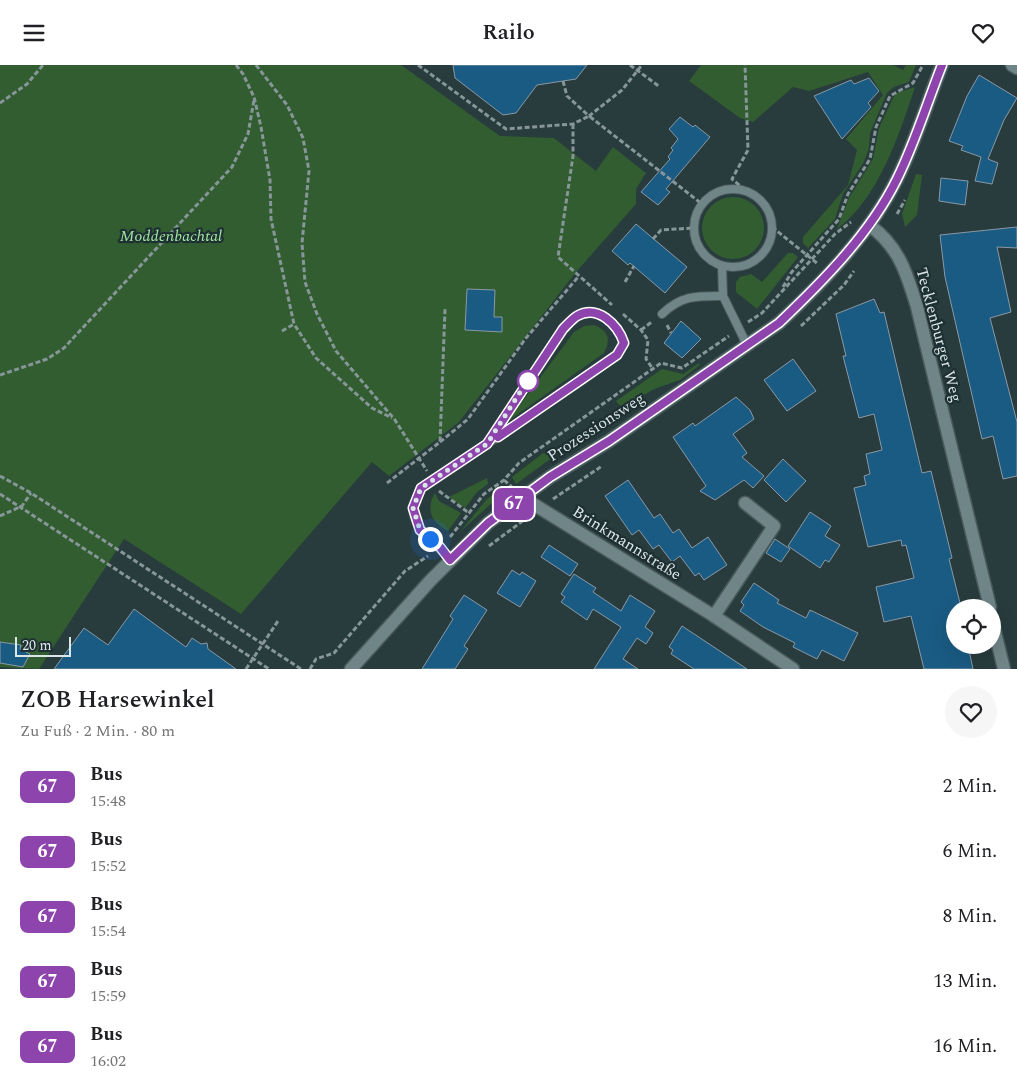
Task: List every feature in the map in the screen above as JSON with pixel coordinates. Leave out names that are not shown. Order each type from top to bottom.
[{"type":"street","points":[[869,225],[898,179],[942,65]]},
{"type":"street","points":[[1012,65],[1017,68]]},
{"type":"street","name":"Prozessionsweg","points":[[350,669],[450,560],[488,523],[550,477],[609,441],[779,323],[804,300],[869,225]]},
{"type":"street","name":"Tecklenburger Weg","points":[[869,225],[881,234],[904,265],[917,307],[988,599]]},
{"type":"street","name":"Brinkmannstraße","points":[[522,497],[714,617],[793,669]]},
{"type":"street","points":[[714,617],[774,526],[745,503]]},
{"type":"street","points":[[1000,654],[1004,669]]},
{"type":"lane","points":[[729,189],[745,190],[758,198],[768,211],[772,227],[768,247],[755,260],[737,268],[722,266],[702,252],[693,228],[702,204],[714,193],[729,189]]},
{"type":"lane","points":[[722,266],[723,296],[747,345]]},
{"type":"lane","points":[[662,314],[674,303],[696,296],[723,296]]},
{"type":"lane","points":[[450,560],[440,547],[420,530],[413,508],[421,488],[487,444],[617,355],[624,343],[620,333],[608,318],[589,312],[576,316],[563,329],[487,444]]},
{"type":"path","points":[[0,103],[27,84],[43,65]]},
{"type":"path","points":[[236,65],[243,74],[254,97],[270,179],[271,219],[294,324],[316,357],[372,408],[395,420]]},
{"type":"path","points":[[256,65],[287,105],[303,139],[308,171],[302,243],[304,282],[317,314],[336,351],[395,420],[419,458]]},
{"type":"path","points":[[418,65],[506,129],[573,124],[588,116],[622,90],[642,65]]},
{"type":"path","points":[[630,65],[660,87]]},
{"type":"path","points":[[745,190],[732,179],[748,150],[746,65]]},
{"type":"path","points":[[919,82],[923,65]]},
{"type":"path","points":[[856,216],[835,234],[781,292],[791,273],[839,219],[848,194],[870,159],[876,127],[890,95],[912,83],[923,65]]},
{"type":"path","points":[[563,81],[567,96],[588,116],[702,204]]},
{"type":"path","points":[[0,375],[48,359],[64,348],[232,167],[248,134],[254,97]]},
{"type":"path","points":[[573,124],[573,157],[558,257],[614,306]]},
{"type":"path","points":[[772,227],[844,285]]},
{"type":"path","points":[[653,239],[661,231],[693,228]]},
{"type":"path","points":[[800,327],[844,285],[860,263]]},
{"type":"path","points":[[625,282],[634,266]]},
{"type":"path","points":[[388,483],[468,419],[526,337],[579,276]]},
{"type":"path","points":[[440,442],[445,309]]},
{"type":"path","points":[[620,312],[641,330],[648,340],[649,349],[646,359],[653,369]]},
{"type":"path","points":[[282,331],[294,324]]},
{"type":"path","points":[[481,552],[605,463]]},
{"type":"path","points":[[0,475],[31,493],[301,669]]},
{"type":"path","points":[[0,517],[16,511],[31,493]]},
{"type":"path","points":[[0,494],[22,506],[269,669]]},
{"type":"path","points":[[246,669],[278,621]]},
{"type":"green space","name":"Moddenbachtal","points":[[0,65],[401,65],[500,136],[554,138],[596,171],[613,147],[646,173],[636,189],[636,204],[577,271],[459,422],[389,476],[372,462],[241,614],[124,539],[39,669],[0,667]]},
{"type":"green space","points":[[701,65],[893,65],[903,70],[906,65],[916,65],[909,82],[894,87],[887,93],[870,133],[869,148],[864,162],[843,194],[835,219],[808,248],[803,243],[803,237],[848,185],[857,150],[846,139],[883,95],[868,72],[809,91],[793,87],[753,122],[740,118],[689,81]]},
{"type":"green space","points":[[915,87],[894,145],[876,183],[852,216],[837,229],[849,198],[873,159],[879,128],[893,98],[897,93]]},
{"type":"green space","points":[[916,174],[922,175],[917,215],[905,227],[902,214]]},
{"type":"green space","points":[[733,197],[745,200],[755,206],[761,216],[764,228],[761,240],[755,250],[745,256],[733,259],[721,256],[711,250],[705,240],[702,228],[705,216],[711,206],[721,200]]},
{"type":"green space","points":[[788,253],[793,253],[798,257],[757,309],[736,292],[736,282],[740,277],[751,274],[762,282]]},
{"type":"green space","points":[[594,325],[606,333],[608,344],[604,353],[507,422],[574,332],[584,326]]},
{"type":"green space","points":[[699,363],[700,365],[680,380],[654,389],[622,408],[616,401],[662,369],[683,374]]},
{"type":"green space","points":[[547,450],[553,457],[516,484],[512,477]]},
{"type":"green space","points":[[487,478],[488,484],[477,492],[465,508],[449,497]]},
{"type":"green space","points":[[504,486],[507,489],[460,532],[486,500]]},
{"type":"green space","points":[[435,493],[439,501],[461,513],[448,531],[434,520],[430,510]]},
{"type":"building","points":[[453,65],[587,65],[576,79],[537,85],[516,113],[503,115],[455,78]]},
{"type":"building","points":[[979,75],[1017,98],[1004,120],[988,159],[998,163],[992,184],[975,181],[981,157],[961,150],[963,146],[949,141],[967,96]]},
{"type":"building","points":[[869,78],[879,91],[868,103],[871,107],[842,139],[814,96],[851,80],[854,84]]},
{"type":"building","points":[[680,117],[693,127],[695,125],[710,137],[666,189],[670,192],[658,205],[641,192],[670,159],[668,157],[673,150],[671,148],[678,139],[669,129]]},
{"type":"building","points":[[941,178],[968,181],[965,205],[939,201]]},
{"type":"building","points":[[636,224],[687,267],[665,293],[630,263],[628,265],[612,251]]},
{"type":"building","points":[[1017,227],[1017,248],[997,247],[1011,312],[990,318],[1017,422],[1017,476],[1003,479],[993,436],[982,439],[945,277],[940,235]]},
{"type":"building","points":[[467,289],[495,290],[494,317],[502,317],[502,332],[465,330]]},
{"type":"building","points":[[874,299],[880,313],[884,312],[922,473],[931,471],[952,558],[949,559],[959,599],[946,599],[946,654],[970,654],[973,669],[924,669],[911,616],[884,622],[876,587],[914,578],[906,545],[902,546],[901,540],[868,547],[854,488],[866,485],[864,476],[870,474],[866,454],[882,450],[874,414],[859,418],[843,356],[846,356],[836,314]]},
{"type":"building","points":[[681,321],[701,339],[682,358],[664,343]]},
{"type":"building","points":[[793,359],[816,391],[787,411],[764,380]]},
{"type":"building","points":[[736,397],[750,410],[754,419],[733,434],[747,453],[742,457],[764,476],[753,488],[744,480],[715,500],[700,491],[706,486],[673,437],[693,423],[695,426]]},
{"type":"building","points":[[783,459],[806,481],[786,502],[764,480]]},
{"type":"building","points":[[628,480],[654,518],[660,514],[673,533],[679,529],[692,548],[708,537],[727,565],[704,580],[699,573],[695,576],[680,556],[672,562],[659,545],[653,549],[639,530],[632,535],[605,496]]},
{"type":"building","points":[[810,512],[831,526],[825,536],[840,545],[829,562],[825,560],[820,568],[788,546]]},
{"type":"building","points":[[775,539],[790,549],[781,562],[766,553]]},
{"type":"building","points":[[549,545],[578,564],[570,576],[541,557]]},
{"type":"building","points":[[512,570],[520,575],[522,572],[536,581],[520,607],[497,593]]},
{"type":"building","points":[[574,574],[596,588],[593,592],[621,611],[630,595],[655,611],[645,627],[653,633],[646,644],[637,638],[623,659],[638,669],[594,669],[621,627],[593,609],[587,620],[561,602],[565,597],[561,594]]},
{"type":"building","points":[[754,583],[779,600],[777,603],[806,618],[810,610],[858,633],[844,661],[822,650],[817,659],[793,647],[795,643],[763,627],[740,611],[744,605],[741,602]]},
{"type":"building","points":[[464,595],[487,610],[464,646],[468,649],[455,669],[422,669],[453,619],[450,616]]},
{"type":"building","points":[[134,609],[186,647],[192,638],[201,644],[207,643],[208,649],[236,669],[54,669],[84,628],[108,645]]},
{"type":"building","points":[[682,626],[747,669],[694,669],[671,654],[673,650],[669,647]]},
{"type":"building","points":[[0,642],[21,645],[20,649],[30,654],[23,667],[0,663]]},
{"type":"bus line","name":"67","points":[[498,437],[617,355],[624,343],[620,333],[608,318],[589,312],[576,316],[563,329],[487,444],[421,488],[413,508],[420,530],[440,547],[450,560],[488,523],[522,497],[550,477],[609,441],[779,323],[804,300],[869,225],[898,179],[942,65]]},
{"type":"route","points":[[430,539],[420,530],[413,508],[421,488],[487,444],[531,375],[528,381]]}]
